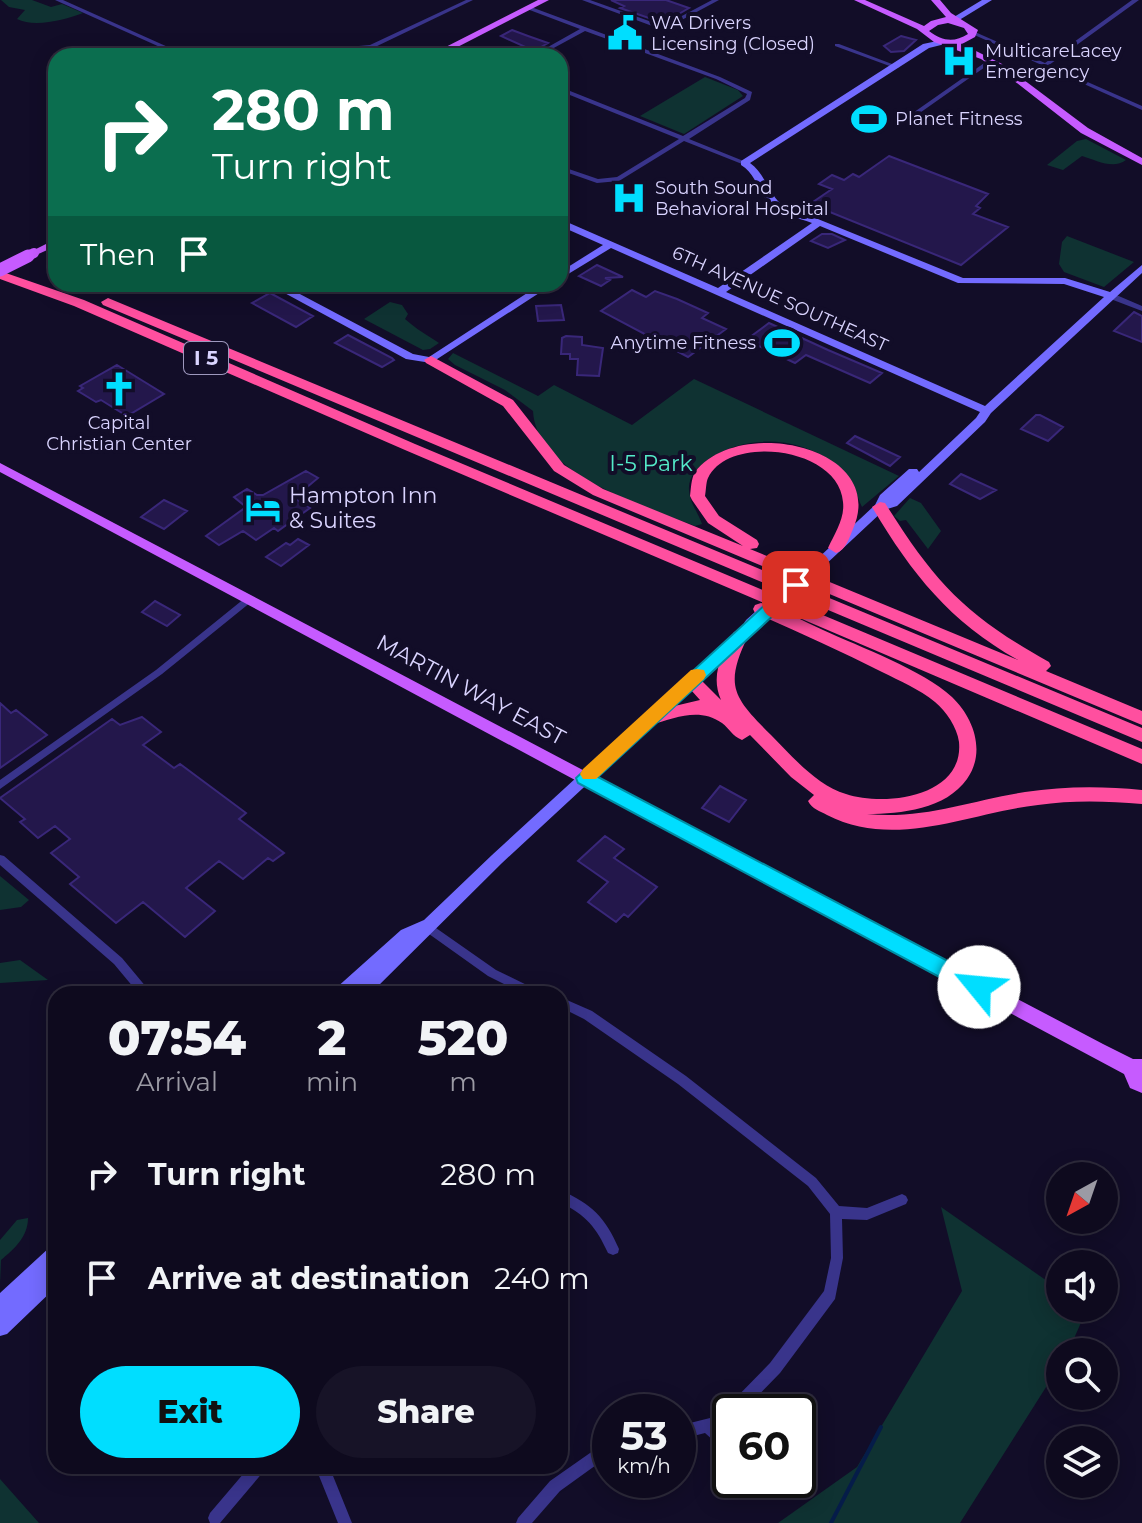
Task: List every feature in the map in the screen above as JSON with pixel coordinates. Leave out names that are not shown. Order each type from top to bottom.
[{"type":"highway","name":"I 5","points":[[0,262],[48,279]]},
{"type":"highway","name":"I 5","points":[[0,272],[48,291]]},
{"type":"highway","name":"I 5","points":[[51,292],[1142,757]]},
{"type":"highway","name":"I 5","points":[[80,292],[1142,735]]},
{"type":"highway","points":[[431,360],[508,403],[545,454],[577,481],[1142,717]]},
{"type":"highway","points":[[836,548],[850,517],[849,494],[841,477],[817,456],[786,446],[750,448],[722,458],[699,479],[696,487],[698,501],[717,526],[893,615]]},
{"type":"highway","points":[[410,447],[855,650],[916,682],[939,696],[956,714],[967,742],[965,768],[953,784],[936,796],[901,807],[856,805],[827,793],[795,769],[738,713],[725,691],[724,669],[745,631]]},
{"type":"highway","points":[[880,507],[925,579],[969,622],[1017,653],[1142,717]]},
{"type":"highway","points":[[691,680],[809,796],[846,816],[870,823],[908,824],[1058,795],[1142,797]]},
{"type":"highway","points":[[651,718],[698,706],[728,719]]},
{"type":"main road","points":[[448,48],[545,0]]},
{"type":"main road","points":[[858,0],[910,22],[925,34],[988,58],[1037,90],[1082,128],[1142,162]]},
{"type":"main road","points":[[935,0],[988,58]]},
{"type":"main road","points":[[925,34],[933,23],[964,29]]},
{"type":"main road","points":[[945,42],[964,29]]},
{"type":"main road","points":[[454,47],[469,37]]},
{"type":"main road","points":[[0,272],[48,246]]},
{"type":"main road","name":"MARTIN WAY EAST","points":[[0,467],[1138,1073]]},
{"type":"street","points":[[58,0],[167,48]]},
{"type":"street","points":[[360,48],[371,47],[470,0]]},
{"type":"street","points":[[585,0],[663,28],[716,0]]},
{"type":"street","points":[[942,8],[956,13],[970,11],[988,0]]},
{"type":"street","points":[[1045,65],[1136,0]]},
{"type":"street","points":[[529,8],[750,93],[748,99],[614,180],[597,181],[568,171]]},
{"type":"street","points":[[970,11],[964,29],[1142,108]]},
{"type":"street","points":[[550,48],[584,29]]},
{"type":"street","points":[[923,49],[925,34]]},
{"type":"street","points":[[744,163],[923,49],[945,42]]},
{"type":"street","points":[[837,45],[897,67]]},
{"type":"street","points":[[912,116],[988,58]]},
{"type":"street","points":[[568,92],[744,163],[759,171],[769,200],[962,281],[1065,281],[1142,309]]},
{"type":"street","points":[[719,292],[818,223]]},
{"type":"street","name":"6TH AVENUE SOUTHEAST","points":[[568,225],[986,411]]},
{"type":"street","points":[[568,271],[611,244]]},
{"type":"street","points":[[880,507],[893,503],[981,420],[986,411],[1142,268]]},
{"type":"street","points":[[288,292],[410,357],[431,360],[536,292]]},
{"type":"street","points":[[367,986],[413,943],[426,926],[880,507],[884,498],[974,416],[986,411]]},
{"type":"street","points":[[0,785],[159,672],[248,600]]},
{"type":"street","points":[[0,859],[118,961],[139,986]]},
{"type":"street","points":[[426,926],[492,973],[519,986]]},
{"type":"street","points":[[350,986],[406,935],[426,926]]},
{"type":"street","points":[[568,1006],[588,1015],[682,1080],[812,1182],[836,1212],[837,1258],[830,1294],[775,1368],[750,1394]]},
{"type":"street","points":[[568,1200],[599,1220],[613,1249]]},
{"type":"street","points":[[836,1212],[867,1214],[902,1200]]},
{"type":"street","points":[[0,1306],[48,1261]]},
{"type":"street","points":[[0,1327],[48,1282]]},
{"type":"street","points":[[696,1429],[712,1424]]},
{"type":"street","points":[[708,1426],[712,1430]]},
{"type":"street","points":[[523,1523],[555,1486],[592,1459]]},
{"type":"street","points":[[215,1518],[252,1474]]},
{"type":"street","points":[[325,1474],[345,1523]]},
{"type":"green space","points":[[1,0],[32,0],[51,7],[62,4],[83,13],[50,22],[24,22],[17,19],[25,10],[9,7]]},
{"type":"green space","points":[[705,77],[738,90],[743,96],[684,134],[640,116]]},
{"type":"green space","points":[[1086,139],[1126,160],[1110,164],[1082,156],[1063,170],[1047,165],[1077,141]]},
{"type":"green space","points":[[1067,236],[1134,262],[1104,287],[1064,272],[1059,264],[1062,242]]},
{"type":"green space","points":[[390,302],[402,305],[408,314],[405,319],[439,343],[423,350],[364,319]]},
{"type":"green space","name":"I-5 Park","points":[[453,353],[538,396],[554,385],[632,425],[694,379],[899,476],[862,507],[846,474],[834,463],[804,447],[754,442],[707,460],[692,477],[690,495],[702,524],[695,526],[623,498],[573,470],[553,453],[539,433],[533,411],[505,390],[455,365],[448,359]]},
{"type":"green space","points":[[910,498],[921,503],[941,531],[928,549],[906,520],[900,521],[894,516]]},
{"type":"green space","points":[[0,876],[29,900],[21,907],[0,910]]},
{"type":"green space","points":[[20,960],[48,980],[0,983],[0,963]]},
{"type":"green space","points":[[941,1207],[1046,1280],[1046,1322],[1081,1322],[1074,1338],[1046,1338],[1046,1387],[960,1523],[778,1523],[857,1467],[962,1291]]},
{"type":"green space","points":[[28,1218],[23,1237],[1,1260],[0,1284],[0,1240],[17,1220]]},
{"type":"green space","points":[[0,1479],[39,1523],[0,1523]]},
{"type":"building","points":[[611,0],[666,0],[689,8],[663,23],[620,8],[624,6]]},
{"type":"building","points":[[512,30],[548,43],[539,48],[527,48],[501,36]]},
{"type":"building","points":[[901,36],[916,40],[904,51],[891,52],[884,46]]},
{"type":"building","points":[[889,156],[988,194],[973,214],[1008,227],[961,265],[810,204],[832,189],[819,184],[832,175],[844,180],[853,174],[859,177]]},
{"type":"building","points":[[822,234],[832,234],[845,240],[828,248],[811,241]]},
{"type":"building","points":[[597,265],[623,277],[605,278],[610,280],[601,286],[579,276]]},
{"type":"building","points":[[632,290],[646,297],[655,291],[677,299],[708,313],[702,318],[726,329],[688,357],[601,311]]},
{"type":"building","points":[[270,293],[313,316],[296,327],[252,303]]},
{"type":"building","points":[[561,305],[564,320],[538,321],[536,306]]},
{"type":"building","points":[[1134,312],[1142,316],[1142,342],[1114,331]]},
{"type":"building","points":[[769,323],[882,373],[870,383],[806,355],[795,363],[746,340]]},
{"type":"building","points":[[348,335],[394,360],[382,367],[335,343]]},
{"type":"building","points":[[582,337],[582,345],[603,348],[599,376],[577,375],[578,359],[570,359],[570,354],[561,354],[562,338]]},
{"type":"building","name":"Capital Christian Center","points":[[117,365],[164,394],[127,416],[101,400],[96,402],[78,391],[83,388],[80,386]]},
{"type":"building","points":[[1036,415],[1063,427],[1048,441],[1021,429]]},
{"type":"building","points":[[855,436],[900,457],[890,466],[847,443]]},
{"type":"building","name":"Hampton Inn & Suites","points":[[306,471],[318,478],[294,498],[310,508],[278,531],[274,528],[256,540],[243,531],[219,545],[206,536],[246,507],[234,497],[247,489],[263,495]]},
{"type":"building","points":[[961,474],[996,490],[980,499],[950,484]]},
{"type":"building","points":[[164,500],[187,511],[164,529],[141,517]]},
{"type":"building","points":[[298,539],[309,545],[281,566],[266,557],[286,543],[290,545]]},
{"type":"building","points":[[155,601],[180,615],[167,626],[142,612]]},
{"type":"building","points":[[0,703],[11,713],[16,710],[47,735],[0,768]]},
{"type":"building","points":[[142,717],[161,732],[143,745],[174,768],[180,764],[246,813],[239,819],[284,853],[273,861],[268,858],[243,879],[219,861],[186,888],[215,911],[185,937],[143,902],[116,923],[70,884],[79,877],[51,853],[70,839],[55,826],[38,838],[20,822],[25,819],[0,798],[112,719],[120,725]]},
{"type":"building","points":[[720,786],[746,800],[729,822],[702,808]]},
{"type":"building","points":[[605,836],[624,849],[614,858],[657,887],[628,917],[624,914],[616,922],[588,902],[608,882],[578,861]]},
{"type":"waterway","points":[[831,1523],[881,1427]]},
{"type":"slow traffic","points":[[589,774],[697,675]]},
{"type":"place","name":"WA Drivers Licensing (Closed)","points":[[625,33]]},
{"type":"place","name":"MulticareLacey Emergency","points":[[959,61]]},
{"type":"place","name":"Planet Fitness","points":[[869,119]]},
{"type":"place","name":"South Sound Behavioral Hospital","points":[[629,198]]},
{"type":"place","name":"Anytime Fitness","points":[[782,343]]},
{"type":"place","name":"Capital Christian Center","points":[[119,389]]},
{"type":"place","name":"Hampton Inn & Suites","points":[[263,508]]},
{"type":"route","points":[[796,585],[585,778],[979,987]]}]
